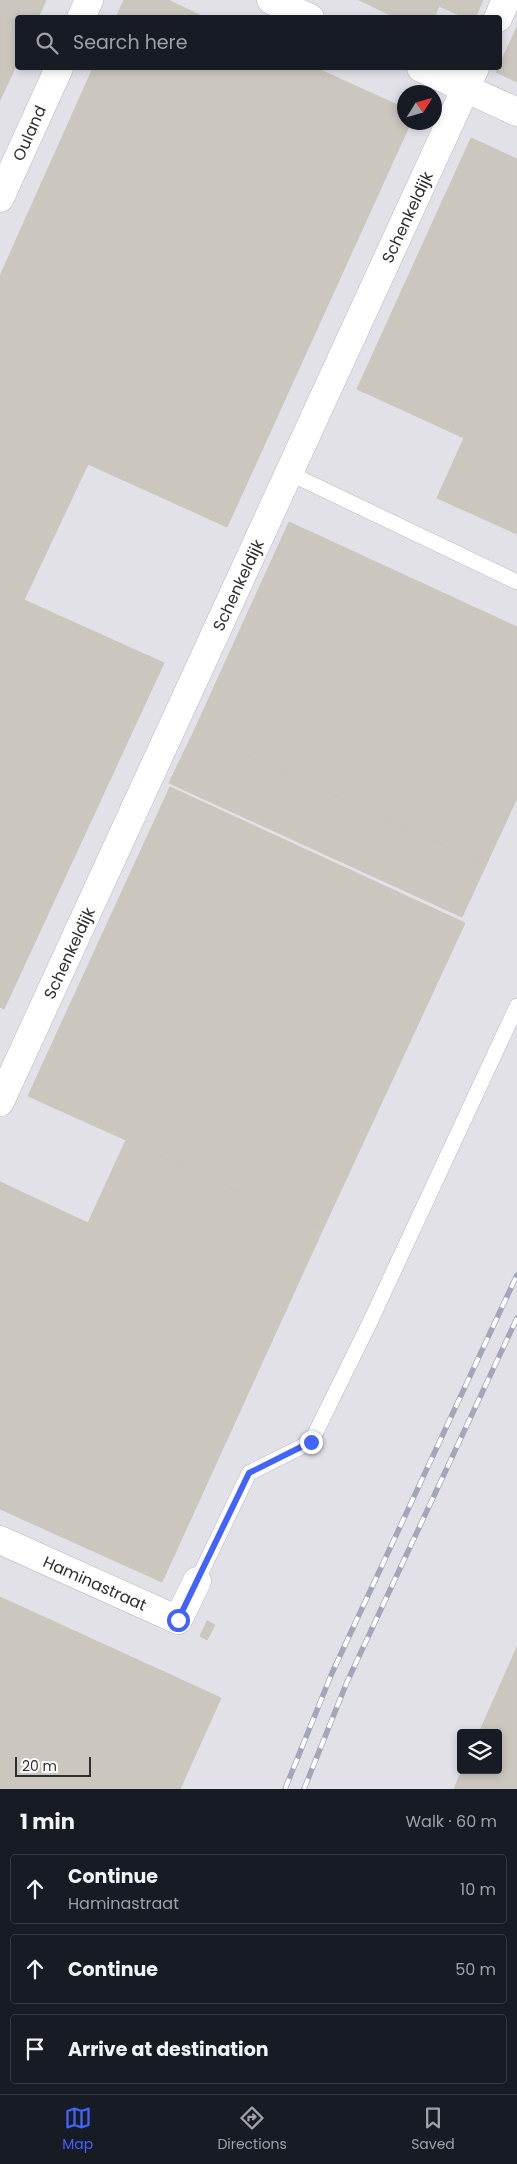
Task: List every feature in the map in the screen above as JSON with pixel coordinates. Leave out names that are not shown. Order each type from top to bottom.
[{"type":"street","points":[[82,15],[89,0]]},
{"type":"street","points":[[271,0],[304,15]]},
{"type":"street","points":[[499,15],[506,0]]},
{"type":"street","name":"Ouland","points":[[0,198],[58,70]]},
{"type":"street","points":[[431,70],[471,78],[517,112]]},
{"type":"street","name":"Schenkeldijk","points":[[0,1102],[471,78]]},
{"type":"street","name":"Haminastraat","points":[[0,1540],[178,1620],[197,1581]]},
{"type":"lane","points":[[289,473],[517,582]]},
{"type":"lane","points":[[197,1581],[249,1473],[311,1442],[370,1322],[517,1006]]},
{"type":"shaded area","points":[[0,0],[517,0],[517,1789],[0,1789]]},
{"type":"building","points":[[0,0],[46,0],[39,15],[15,15],[15,68],[0,100]]},
{"type":"building","points":[[124,0],[168,0],[200,15],[117,15]]},
{"type":"building","points":[[359,0],[483,0],[476,15],[459,15],[439,6],[435,15],[391,15]]},
{"type":"building","points":[[517,27],[517,82],[496,72],[497,70],[502,70],[502,59]]},
{"type":"building","points":[[92,70],[320,70],[397,105],[397,130],[407,130],[227,527],[88,464],[24,600],[164,663],[4,1009],[0,1007],[0,276]]},
{"type":"building","points":[[471,138],[517,159],[517,534],[437,498],[464,438],[357,389]]},
{"type":"building","points":[[289,522],[517,627],[517,798],[486,865],[194,731]]},
{"type":"building","points":[[194,731],[486,865],[462,917],[169,783]]},
{"type":"building","points":[[170,787],[465,923],[323,1229],[28,1096]]},
{"type":"building","points":[[126,1140],[323,1229],[162,1582],[0,1509],[0,1182],[88,1223]]},
{"type":"building","points":[[0,1597],[221,1698],[180,1789],[0,1789]]},
{"type":"building","points":[[207,1621],[215,1625],[207,1640],[200,1636]]},
{"type":"building","points":[[517,1647],[517,1789],[454,1789],[460,1774],[502,1774],[502,1729],[481,1729]]},
{"type":"railway","points":[[285,1789],[332,1673],[517,1275]]},
{"type":"railway","points":[[304,1789],[347,1682],[517,1318]]},
{"type":"route","points":[[178,1620],[249,1473],[311,1442]]}]
